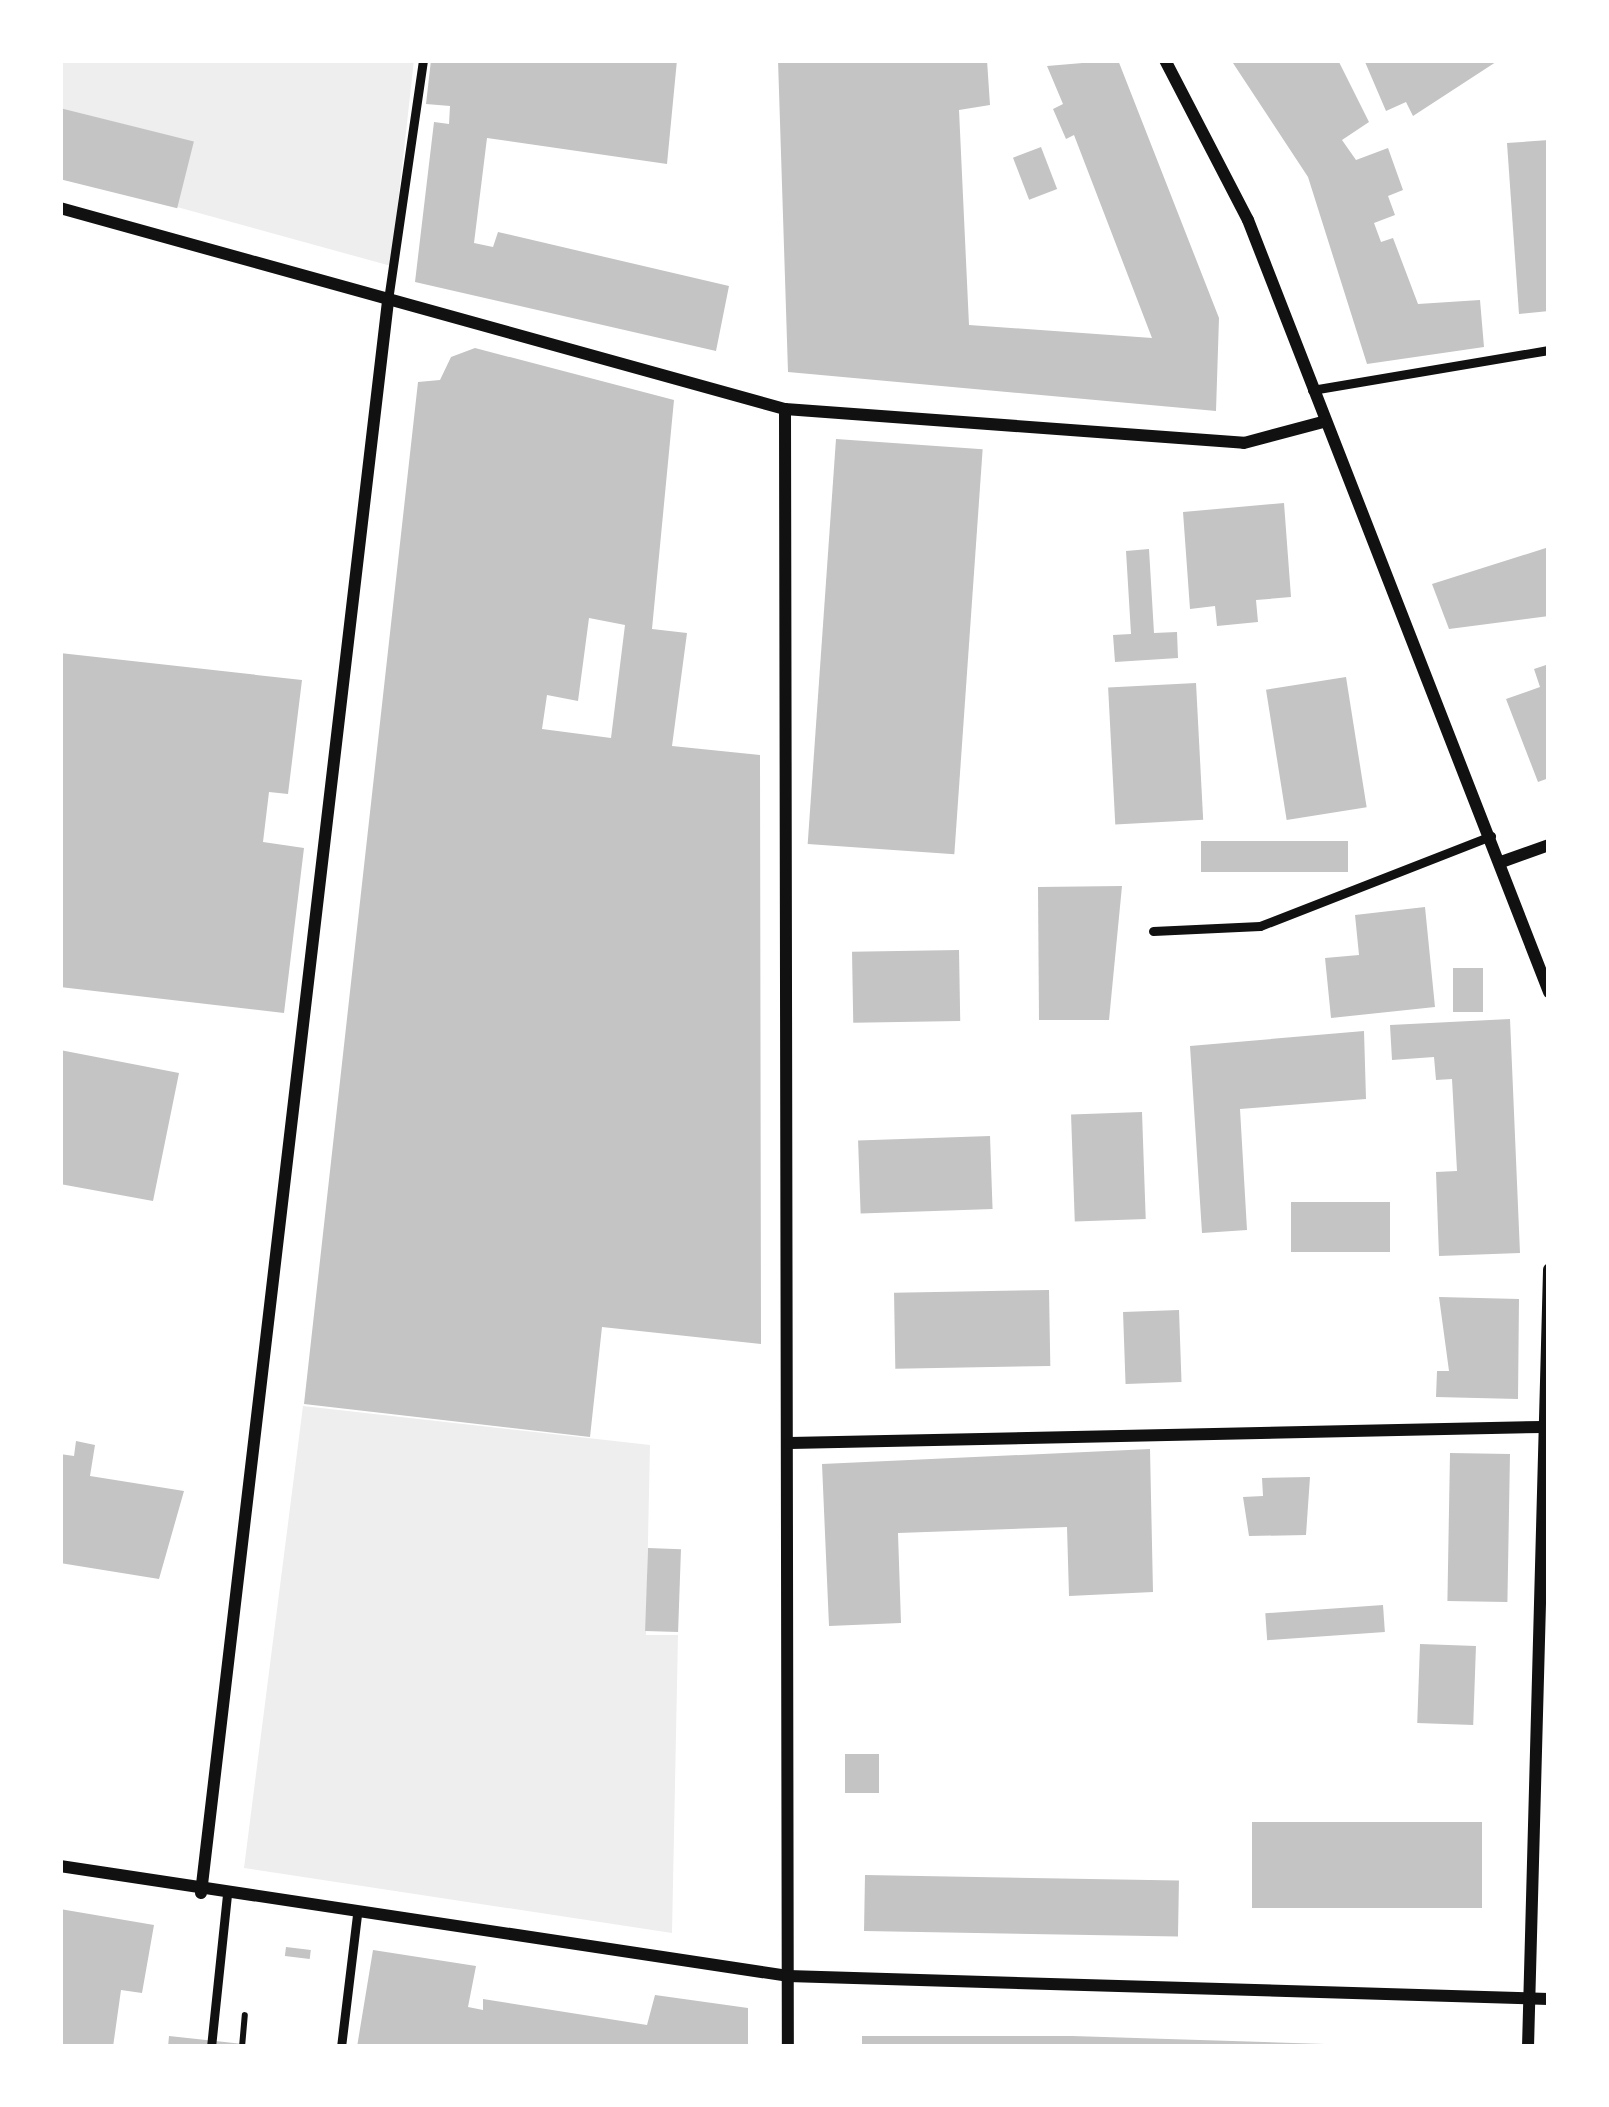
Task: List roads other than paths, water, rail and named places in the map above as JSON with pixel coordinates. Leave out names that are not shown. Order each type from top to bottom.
[{"type":"street","points":[[1165,60],[1248,220],[1323,422],[1504,861],[1549,992]]},
{"type":"street","points":[[60,208],[785,409],[1244,443],[1323,422]]},
{"type":"street","points":[[201,1893],[388,300]]},
{"type":"street","points":[[785,409],[788,2047]]},
{"type":"street","points":[[1504,861],[1549,845]]},
{"type":"street","points":[[1528,2047],[1549,1269]]},
{"type":"street","points":[[790,1443],[1543,1427]]},
{"type":"street","points":[[60,1866],[201,1893],[788,1976],[1549,1999]]},
{"type":"lane","points":[[388,300],[423,60]]},
{"type":"lane","points":[[1312,390],[1549,350]]},
{"type":"lane","points":[[1153,931],[1260,926],[1493,835]]},
{"type":"lane","points":[[211,2047],[227,1896]]},
{"type":"lane","points":[[341,2047],[357,1915]]}]
